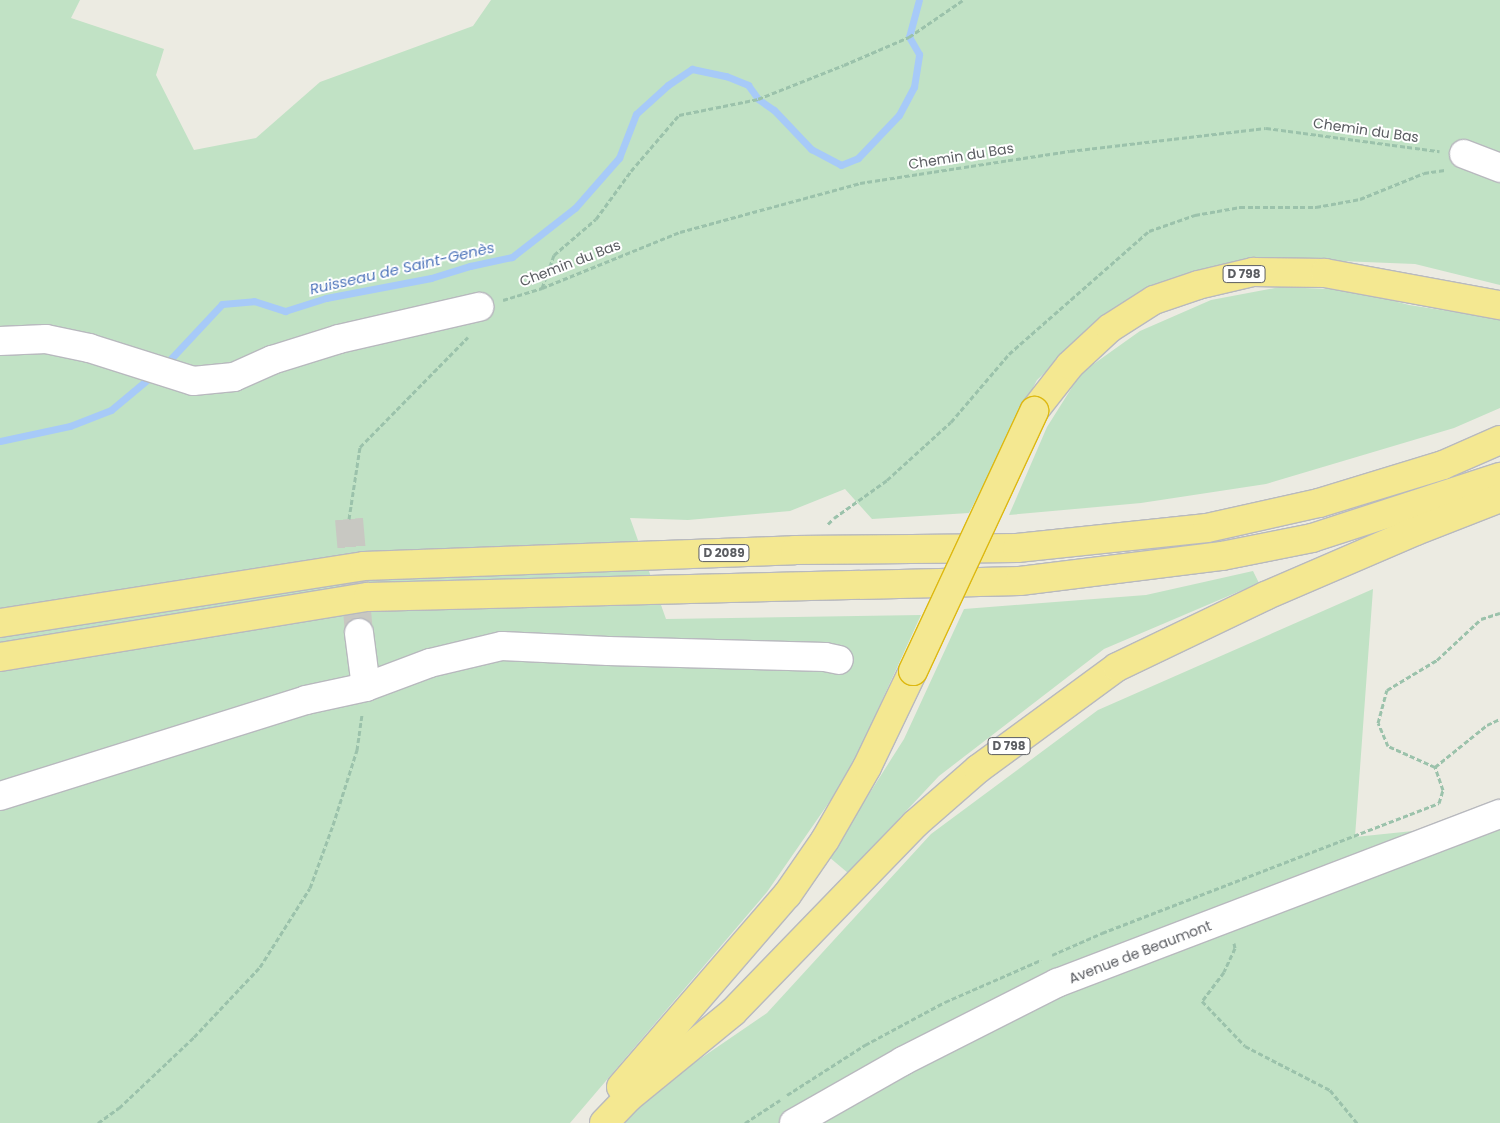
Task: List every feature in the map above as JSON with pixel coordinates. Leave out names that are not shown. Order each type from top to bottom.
[{"type":"highway","name":"D 798","points":[[589,1123],[787,895],[825,840],[867,767],[1034,411],[1070,365],[1110,328],[1154,300],[1198,285],[1253,272],[1325,273],[1500,305]]},
{"type":"highway","name":"D 2089","points":[[0,623],[364,566],[795,550],[1018,548],[1206,528],[1319,503],[1443,465],[1500,440]]},
{"type":"highway","points":[[0,657],[368,597],[1030,579],[1222,556],[1312,538],[1500,477]]},
{"type":"highway","name":"D 798","points":[[604,1123],[628,1098],[733,1012],[922,818],[978,769],[1117,667],[1265,596],[1416,531],[1500,498]]},
{"type":"street","points":[[1464,154],[1500,168]]},
{"type":"street","points":[[0,341],[46,339],[130,361],[193,381],[234,377],[272,360],[339,339],[479,307]]},
{"type":"street","points":[[359,633],[366,687]]},
{"type":"street","points":[[0,796],[306,700],[366,687],[430,663],[502,646],[825,657],[839,660]]},
{"type":"street","name":"Avenue de Beaumont","points":[[794,1123],[903,1061],[1058,983],[1500,814]]},
{"type":"path","points":[[542,288],[554,255],[596,219],[631,171],[679,115],[758,99],[844,65],[909,37],[963,0]]},
{"type":"path","name":"Chemin du Bas","points":[[479,307],[542,288],[680,232],[860,183],[1070,151],[1266,128],[1464,154]]},
{"type":"path","points":[[349,518],[360,446],[468,336],[479,307]]},
{"type":"path","points":[[1500,613],[1481,618],[1437,660],[1387,690],[1378,723],[1388,746],[1436,767],[1487,725],[1500,719]]},
{"type":"path","points":[[98,1123],[119,1108],[194,1037],[260,967],[310,888],[333,826],[357,750],[366,687]]},
{"type":"path","points":[[1233,940],[1235,948],[1224,972],[1202,1001],[1245,1046],[1330,1090],[1357,1123]]},
{"type":"green space","points":[[0,0],[80,0],[71,18],[164,49],[156,75],[194,150],[256,138],[320,82],[473,26],[491,0],[1500,0],[1500,285],[1415,264],[1263,258],[1173,278],[1106,315],[1037,380],[969,513],[872,519],[845,489],[790,511],[688,520],[630,518],[666,619],[921,615],[848,775],[767,892],[570,1123],[0,1123]]},
{"type":"green space","points":[[1280,287],[1354,290],[1409,305],[1500,319],[1500,408],[1454,428],[1266,484],[1141,503],[1009,515],[1047,427],[1081,373],[1140,331],[1211,300]]},
{"type":"green space","points":[[1253,571],[1259,583],[1104,649],[939,776],[848,873],[829,857],[904,739],[964,609],[1146,595]]},
{"type":"green space","points":[[1373,589],[1355,837],[1500,822],[1500,1123],[625,1123],[656,1089],[767,1013],[931,834],[1098,710]]},
{"type":"waterway","name":"Ruisseau de Saint-Genès","points":[[165,365],[222,304],[254,301],[285,311],[326,298],[431,278],[470,266],[512,257],[575,208],[619,158],[636,114],[668,85],[692,69],[726,76],[748,85],[758,99],[774,110],[811,149],[841,165],[858,158],[899,115],[914,87],[919,54],[909,37],[919,0]]},
{"type":"waterway","name":"Ruisseau de Saint-Genès","points":[[0,441],[70,426],[111,410],[153,375]]},
{"type":"tunnel","points":[[349,519],[359,633]]}]
